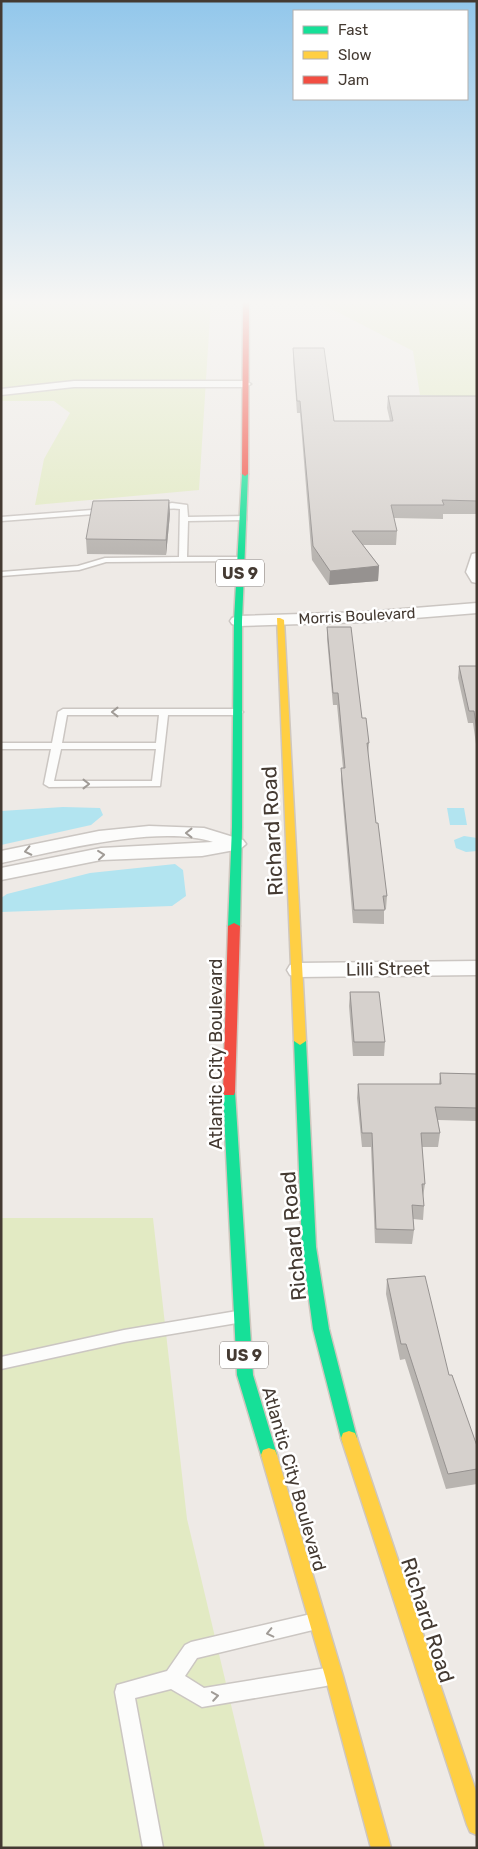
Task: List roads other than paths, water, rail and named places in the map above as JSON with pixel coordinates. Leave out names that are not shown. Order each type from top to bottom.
[{"type":"main road","name":"Atlantic City Boulevard","points":[[245,387],[243,518],[238,621],[236,844],[229,1093],[245,1375],[334,1676],[380,1848]]},
{"type":"main road","name":"Richard Road","points":[[280,620],[298,970],[300,1064],[309,1247],[321,1329],[353,1453],[477,1825]]},
{"type":"street","points":[[1,392],[44,387]]},
{"type":"street","points":[[477,557],[472,572],[477,579]]},
{"type":"street","name":"Morris Boulevard","points":[[238,621],[365,617],[477,608]]},
{"type":"street","points":[[1,857],[86,839],[133,833],[201,833],[236,844]]},
{"type":"street","points":[[1,874],[101,854],[202,850],[236,844]]},
{"type":"street","name":"Lilli Street","points":[[298,970],[477,968]]},
{"type":"lane","points":[[144,508],[172,505],[184,508],[183,559]]},
{"type":"lane","points":[[1,519],[115,510]]},
{"type":"lane","points":[[184,519],[243,518]]},
{"type":"lane","points":[[1,574],[79,568],[105,560],[241,559]]},
{"type":"lane","points":[[164,712],[156,784],[49,784],[63,712],[164,712],[238,712]]},
{"type":"lane","points":[[1,746],[160,746]]},
{"type":"lane","points":[[1,1364],[124,1336],[242,1316]]},
{"type":"lane","points":[[154,1848],[124,1692],[173,1679],[191,1651],[318,1622]]},
{"type":"lane","points":[[173,1679],[202,1698],[334,1676]]},
{"type":"water","points":[[63,807],[100,808],[103,815],[91,825],[1,845],[1,811]]},
{"type":"water","points":[[447,808],[464,808],[467,825],[450,825]]},
{"type":"water","points":[[464,836],[477,838],[477,851],[466,852],[456,848],[454,840]]},
{"type":"water","points":[[175,864],[183,870],[186,896],[172,906],[1,912],[1,898],[7,894],[90,873]]}]
